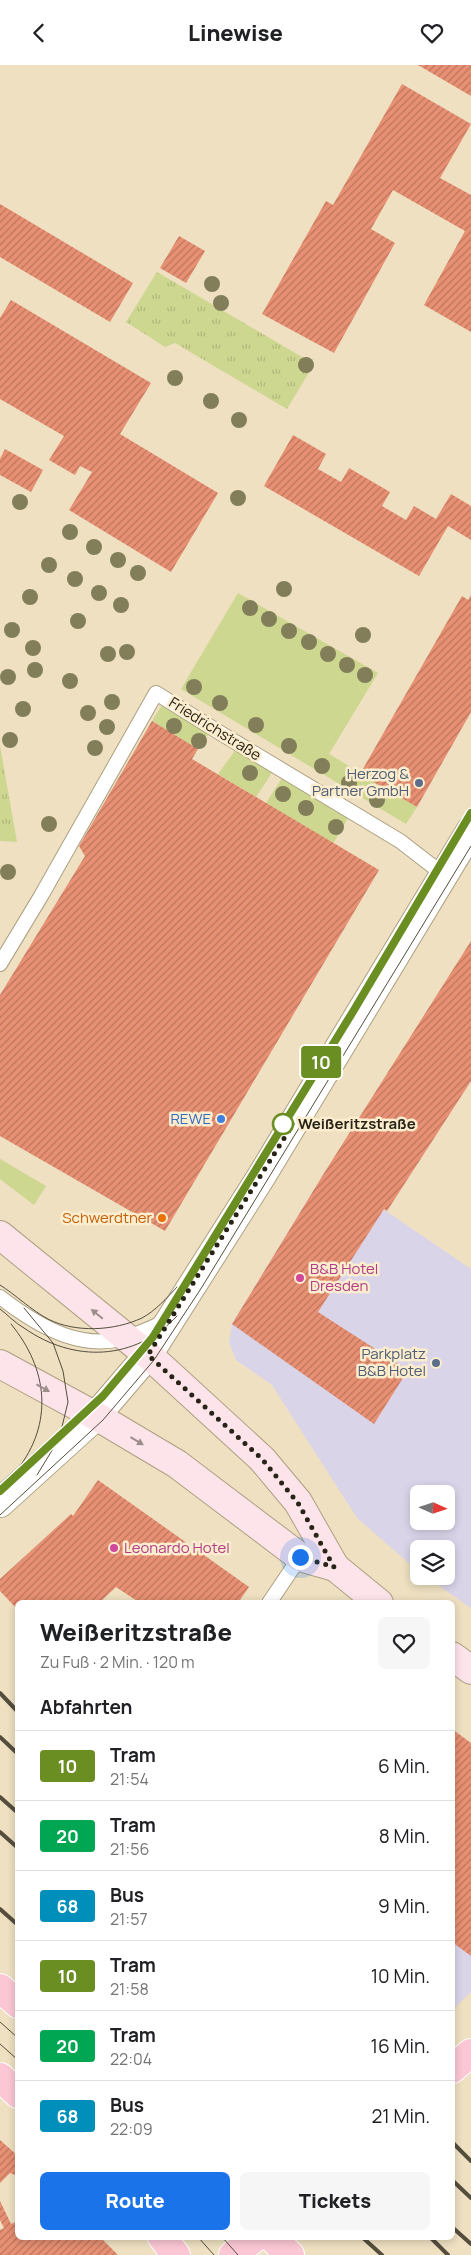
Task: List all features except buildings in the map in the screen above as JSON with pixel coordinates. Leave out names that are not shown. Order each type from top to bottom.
[{"type":"main road","points":[[0,1235],[148,1355],[262,1459],[298,1503],[334,1567],[375,1600]]},
{"type":"main road","points":[[0,1364],[176,1465],[300,1557],[334,1567]]},
{"type":"main road","points":[[455,1658],[471,1670]]},
{"type":"main road","points":[[0,1988],[15,2002]]},
{"type":"main road","points":[[455,2066],[471,2053]]},
{"type":"main road","points":[[0,2077],[15,2091]]},
{"type":"main road","points":[[164,2240],[176,2255]]},
{"type":"main road","points":[[233,2255],[252,2240]]},
{"type":"main road","points":[[274,2240],[290,2255]]},
{"type":"street","points":[[0,1503],[95,1417],[148,1355],[266,1169],[471,830]]},
{"type":"lane","name":"Friedrichstraße","points":[[0,964],[41,896],[156,693],[222,735],[400,841],[444,875]]},
{"type":"lane","points":[[0,1297],[39,1325],[77,1340],[108,1341],[127,1338],[160,1324],[179,1306]]},
{"type":"lane","points":[[271,1600],[300,1557]]},
{"type":"shaded area","points":[[326,1170],[471,1269],[471,1608],[438,1585],[455,1585],[455,1540],[410,1540],[410,1564],[357,1518],[272,1385],[236,1360],[229,1343],[232,1324]]},
{"type":"shaded area","points":[[455,1733],[471,1745],[471,1992],[455,2007]]},
{"type":"green space","points":[[157,272],[314,364],[287,409],[175,343],[165,347],[126,322]]},
{"type":"green space","points":[[238,593],[378,673],[329,754],[417,807],[406,824],[181,689]]},
{"type":"green space","points":[[162,705],[209,733],[198,749],[152,721]]},
{"type":"green space","points":[[0,746],[17,842],[0,841]]},
{"type":"green space","points":[[236,749],[273,771],[256,797],[218,774]]},
{"type":"green space","points":[[282,778],[348,818],[333,844],[266,803]]},
{"type":"green space","points":[[0,1159],[46,1186],[34,1205],[0,1179]]},
{"type":"tram line","points":[[0,1491],[87,1412],[143,1351],[363,994],[471,813]]},
{"type":"tram line","name":"10","points":[[0,1491],[59,1439],[103,1396],[153,1337],[354,1010],[471,813]]},
{"type":"tram line","points":[[0,1515],[103,1420],[154,1360],[202,1287],[471,846]]},
{"type":"tram line","points":[[0,1285],[48,1319],[70,1327],[95,1329],[119,1326],[142,1318],[156,1308],[177,1287]]},
{"type":"tram line","points":[[24,1308],[53,1343],[63,1371],[68,1402],[59,1439],[37,1475]]},
{"type":"tram line","points":[[0,1309],[21,1326],[43,1339],[63,1347],[83,1351],[104,1352],[123,1349],[142,1342],[160,1331],[177,1316]]},
{"type":"tram line","points":[[11,1324],[33,1359],[42,1396],[37,1434],[29,1452],[17,1470]]},
{"type":"tram line","points":[[0,2022],[15,2035]]},
{"type":"tram line","points":[[0,2044],[15,2057]]},
{"type":"tram line","points":[[201,2240],[214,2255]]},
{"type":"tram line","points":[[225,2240],[238,2255]]},
{"type":"railway","points":[[0,1693],[15,1709]]},
{"type":"railway","points":[[0,1737],[15,1751]]},
{"type":"railway","points":[[0,1797],[15,1810]]},
{"type":"railway","points":[[0,1832],[15,1845]]},
{"type":"railway","points":[[0,1909],[15,1922]]},
{"type":"railway","points":[[455,2145],[471,2161]]},
{"type":"railway","points":[[455,2183],[471,2198]]},
{"type":"railway","points":[[455,2230],[471,2244]]},
{"type":"railway","points":[[365,2240],[382,2255]]},
{"type":"railway","points":[[433,2240],[448,2255]]},
{"type":"place","name":"Herzog & Partner GmbH","points":[[419,783]]},
{"type":"place","name":"REWE","points":[[221,1119]]},
{"type":"place","name":"Weißeritzstraße","points":[[283,1124]]},
{"type":"place","name":"Schwerdtner","points":[[162,1218]]},
{"type":"place","name":"B&B Hotel Dresden","points":[[300,1278]]},
{"type":"place","name":"Parkplatz B&B Hotel","points":[[436,1363]]},
{"type":"place","name":"Leonardo Hotel","points":[[114,1548]]},
{"type":"route","points":[[283,1124],[293,1124],[148,1355],[262,1459],[298,1503],[334,1567],[300,1557]]}]
